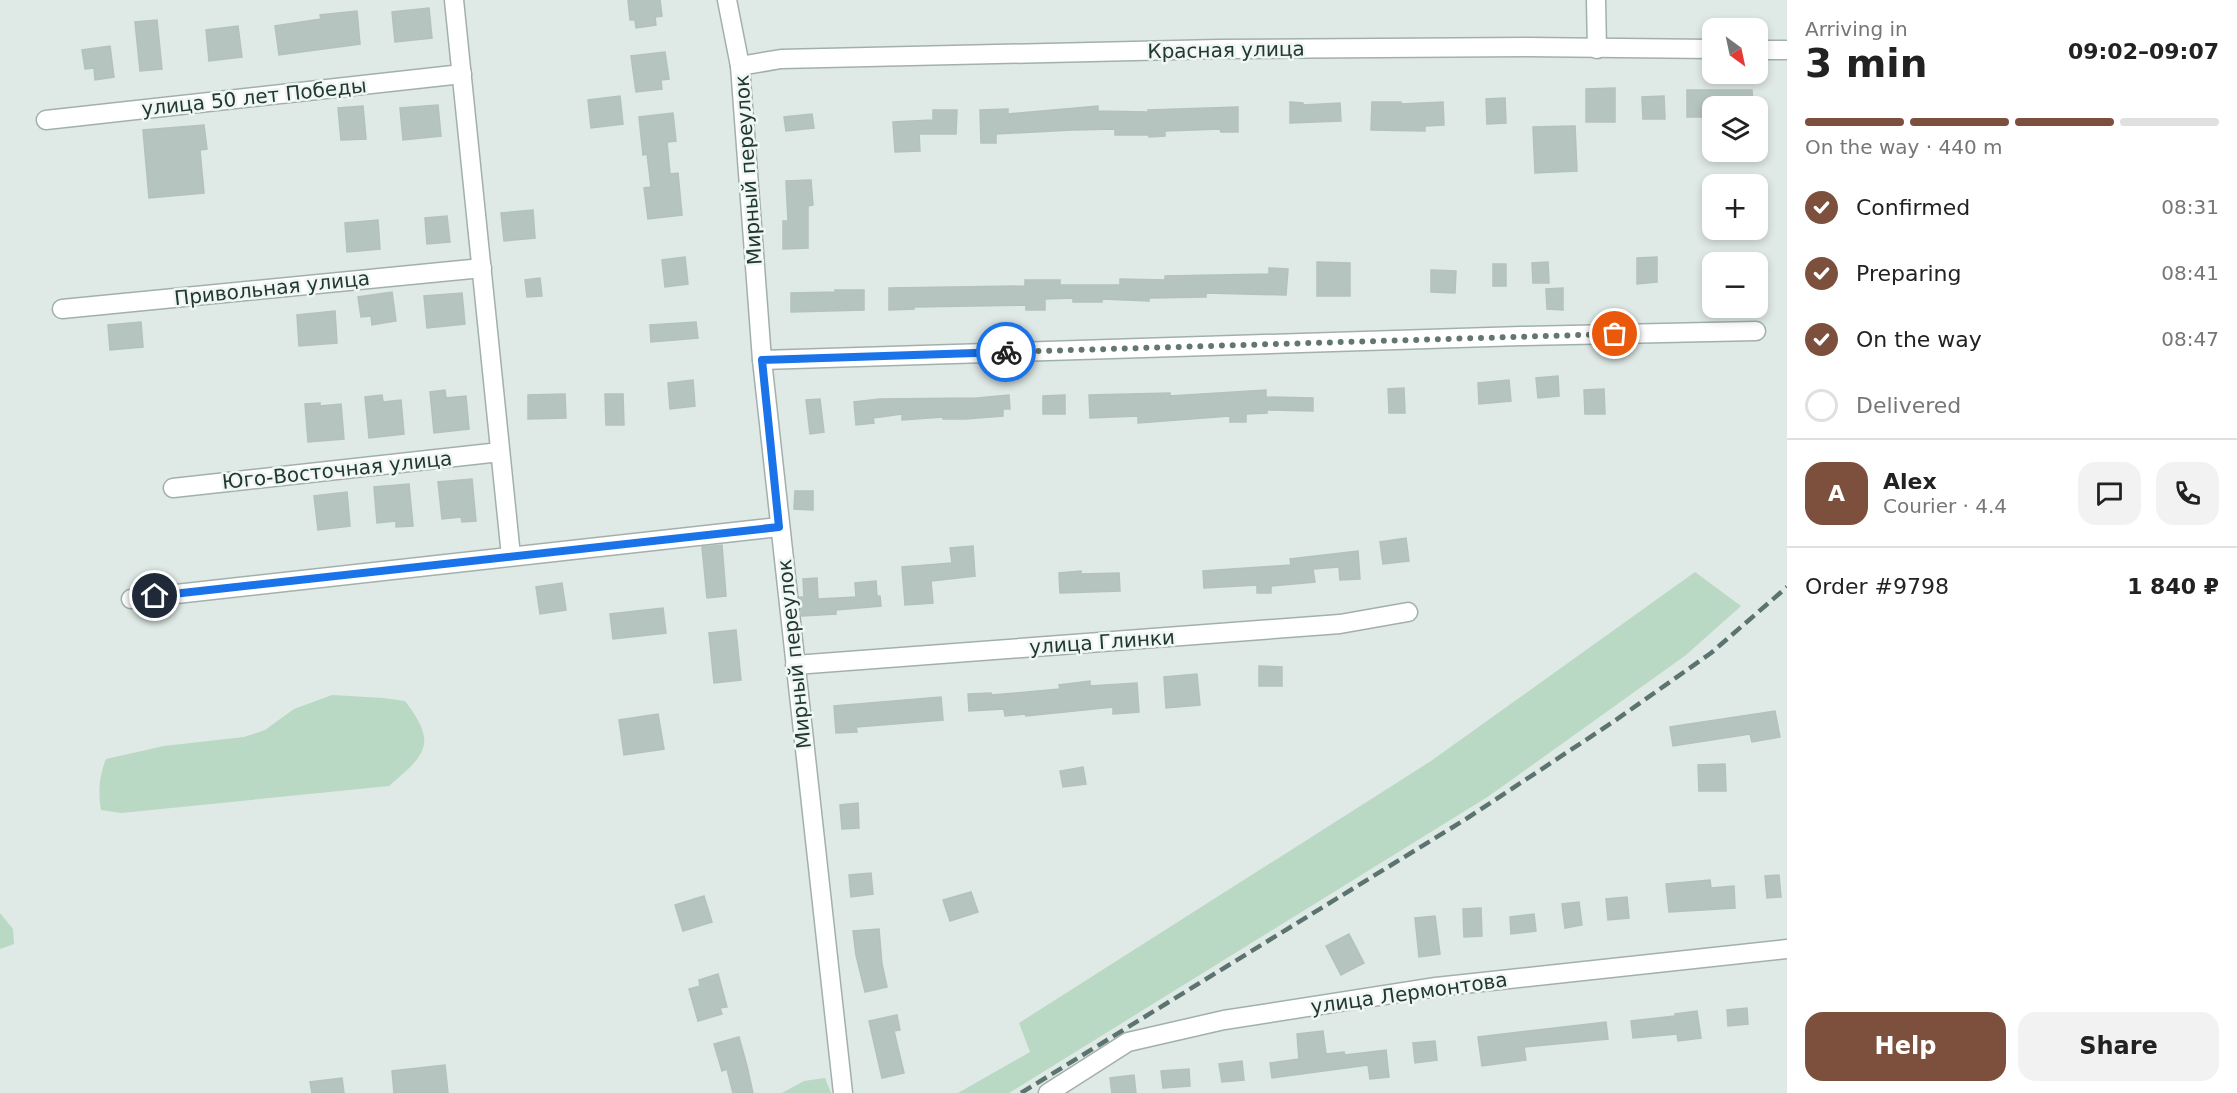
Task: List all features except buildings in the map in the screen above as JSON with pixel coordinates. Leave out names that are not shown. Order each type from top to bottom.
[{"type":"street","points":[[454,0],[511,555]]},
{"type":"street","name":"Мирный переулок","points":[[727,0],[740,66],[762,360],[843,1093]]},
{"type":"street","points":[[1596,0],[1597,49]]},
{"type":"street","name":"Красная улица","points":[[740,66],[781,59],[1219,49],[1702,49]]},
{"type":"street","points":[[1768,50],[1787,50]]},
{"type":"street","name":"улица 50 лет Победы","points":[[46,120],[462,74]]},
{"type":"street","name":"Привольная улица","points":[[62,309],[482,268]]},
{"type":"street","points":[[762,360],[1521,336],[1756,331]]},
{"type":"street","name":"Юго-Восточная улица","points":[[173,488],[500,452]]},
{"type":"street","points":[[131,599],[779,527]]},
{"type":"street","name":"улица Глинки","points":[[795,665],[1340,624],[1408,612]]},
{"type":"street","name":"улица Лермонтова","points":[[1048,1093],[1128,1042],[1224,1020],[1436,987],[1787,949]]},
{"type":"green space","points":[[1695,572],[1741,606],[1686,655],[1489,796],[1009,1093],[958,1093],[1030,1052],[1019,1023],[1431,761]]},
{"type":"green space","points":[[332,695],[405,701],[415,716],[422,728],[423,748],[412,765],[389,786],[121,813],[101,810],[100,784],[106,759],[164,746],[244,737],[265,730],[294,709]]},
{"type":"green space","points":[[0,913],[13,929],[14,944],[0,949]]},
{"type":"green space","points":[[825,1078],[831,1093],[782,1093],[804,1081]]},
{"type":"railway","points":[[1021,1093],[1466,819],[1613,722],[1711,653],[1787,587]]},
{"type":"way so far","points":[[1006,352],[1615,334]]},
{"type":"route","points":[[155,596],[779,527],[762,360],[1006,352]]}]
